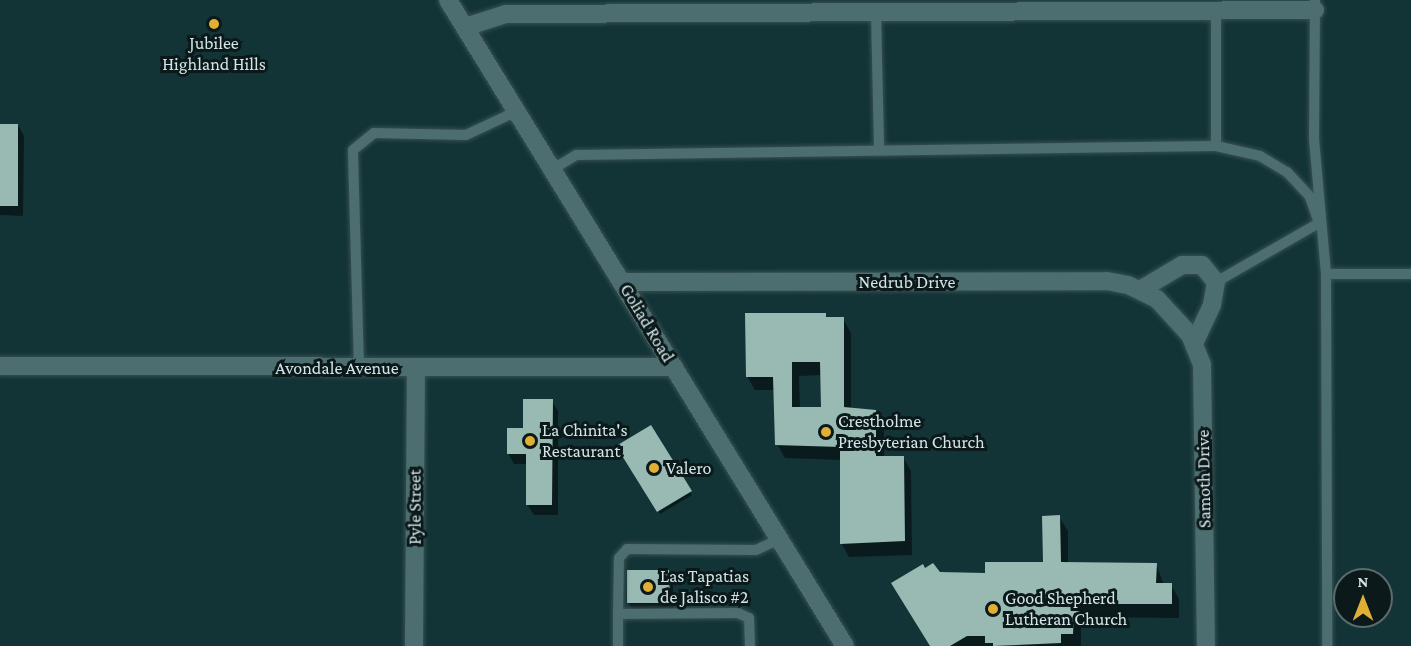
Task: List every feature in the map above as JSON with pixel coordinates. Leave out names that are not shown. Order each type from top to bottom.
[{"type":"street","name":"Goliad Road","points":[[448,0],[845,646]]},
{"type":"street","points":[[465,27],[506,14],[876,12],[899,6],[1115,6],[1216,11],[1315,5]]},
{"type":"street","points":[[1140,290],[1182,265],[1202,265],[1216,282],[1212,305],[1195,342]]},
{"type":"street","name":"Nedrub Drive","points":[[623,282],[1107,281],[1140,290],[1157,299],[1178,320]]},
{"type":"street","name":"Samoth Drive","points":[[1178,320],[1195,342],[1203,364],[1206,646]]},
{"type":"street","name":"Avondale Avenue","points":[[0,366],[674,367]]},
{"type":"street","name":"Pyle Street","points":[[414,646],[416,368]]},
{"type":"lane","points":[[1315,5],[1314,139],[1319,224],[1326,274],[1328,646]]},
{"type":"lane","points":[[1216,11],[1216,146]]},
{"type":"lane","points":[[876,12],[879,150]]},
{"type":"lane","points":[[359,368],[359,274],[353,249],[353,150],[374,133],[466,135],[517,111]]},
{"type":"lane","points":[[553,169],[576,155],[1216,146],[1260,156],[1287,172],[1310,197],[1319,224]]},
{"type":"lane","points":[[1216,282],[1319,224]]},
{"type":"lane","points":[[1326,274],[1411,274]]},
{"type":"lane","points":[[618,646],[619,558],[627,549],[756,550],[780,539]]},
{"type":"lane","points":[[618,614],[738,613],[748,618],[750,646]]},
{"type":"building","points":[[0,124],[18,124],[18,206],[0,206]]},
{"type":"building","name":"Crestholme Presbyterian Church","points":[[745,313],[826,313],[826,317],[844,317],[844,407],[876,410],[876,456],[904,456],[905,541],[840,544],[840,447],[775,445],[773,377],[746,377]],"holes":[[[792,362],[820,362],[821,407],[792,407]]]},
{"type":"building","name":"La Chinita's Restaurant","points":[[523,399],[553,399],[552,505],[526,505],[526,454],[507,454],[507,428],[523,428]]},
{"type":"building","name":"Valero","points":[[651,425],[692,491],[657,512],[616,446]]},
{"type":"building","name":"Good Shepherd Lutheran Church","points":[[1060,515],[1061,562],[1157,563],[1156,583],[1172,583],[1172,604],[1080,604],[1080,613],[1074,613],[1073,634],[1061,634],[1061,643],[993,646],[993,643],[985,643],[985,636],[967,636],[950,646],[930,646],[891,583],[923,564],[925,568],[933,563],[940,572],[985,573],[985,562],[1043,562],[1042,516]]},
{"type":"building","name":"Las Tapatias de Jalisco #2","points":[[627,570],[669,570],[670,603],[627,603]]},
{"type":"place","name":"Jubilee Highland Hills","points":[[214,24]]},
{"type":"place","name":"Crestholme Presbyterian Church","points":[[826,432]]},
{"type":"place","name":"La Chinita's Restaurant","points":[[530,441]]},
{"type":"place","name":"Valero","points":[[654,468]]},
{"type":"place","name":"Las Tapatias de Jalisco #2","points":[[648,587]]},
{"type":"place","name":"Good Shepherd Lutheran Church","points":[[993,609]]}]
